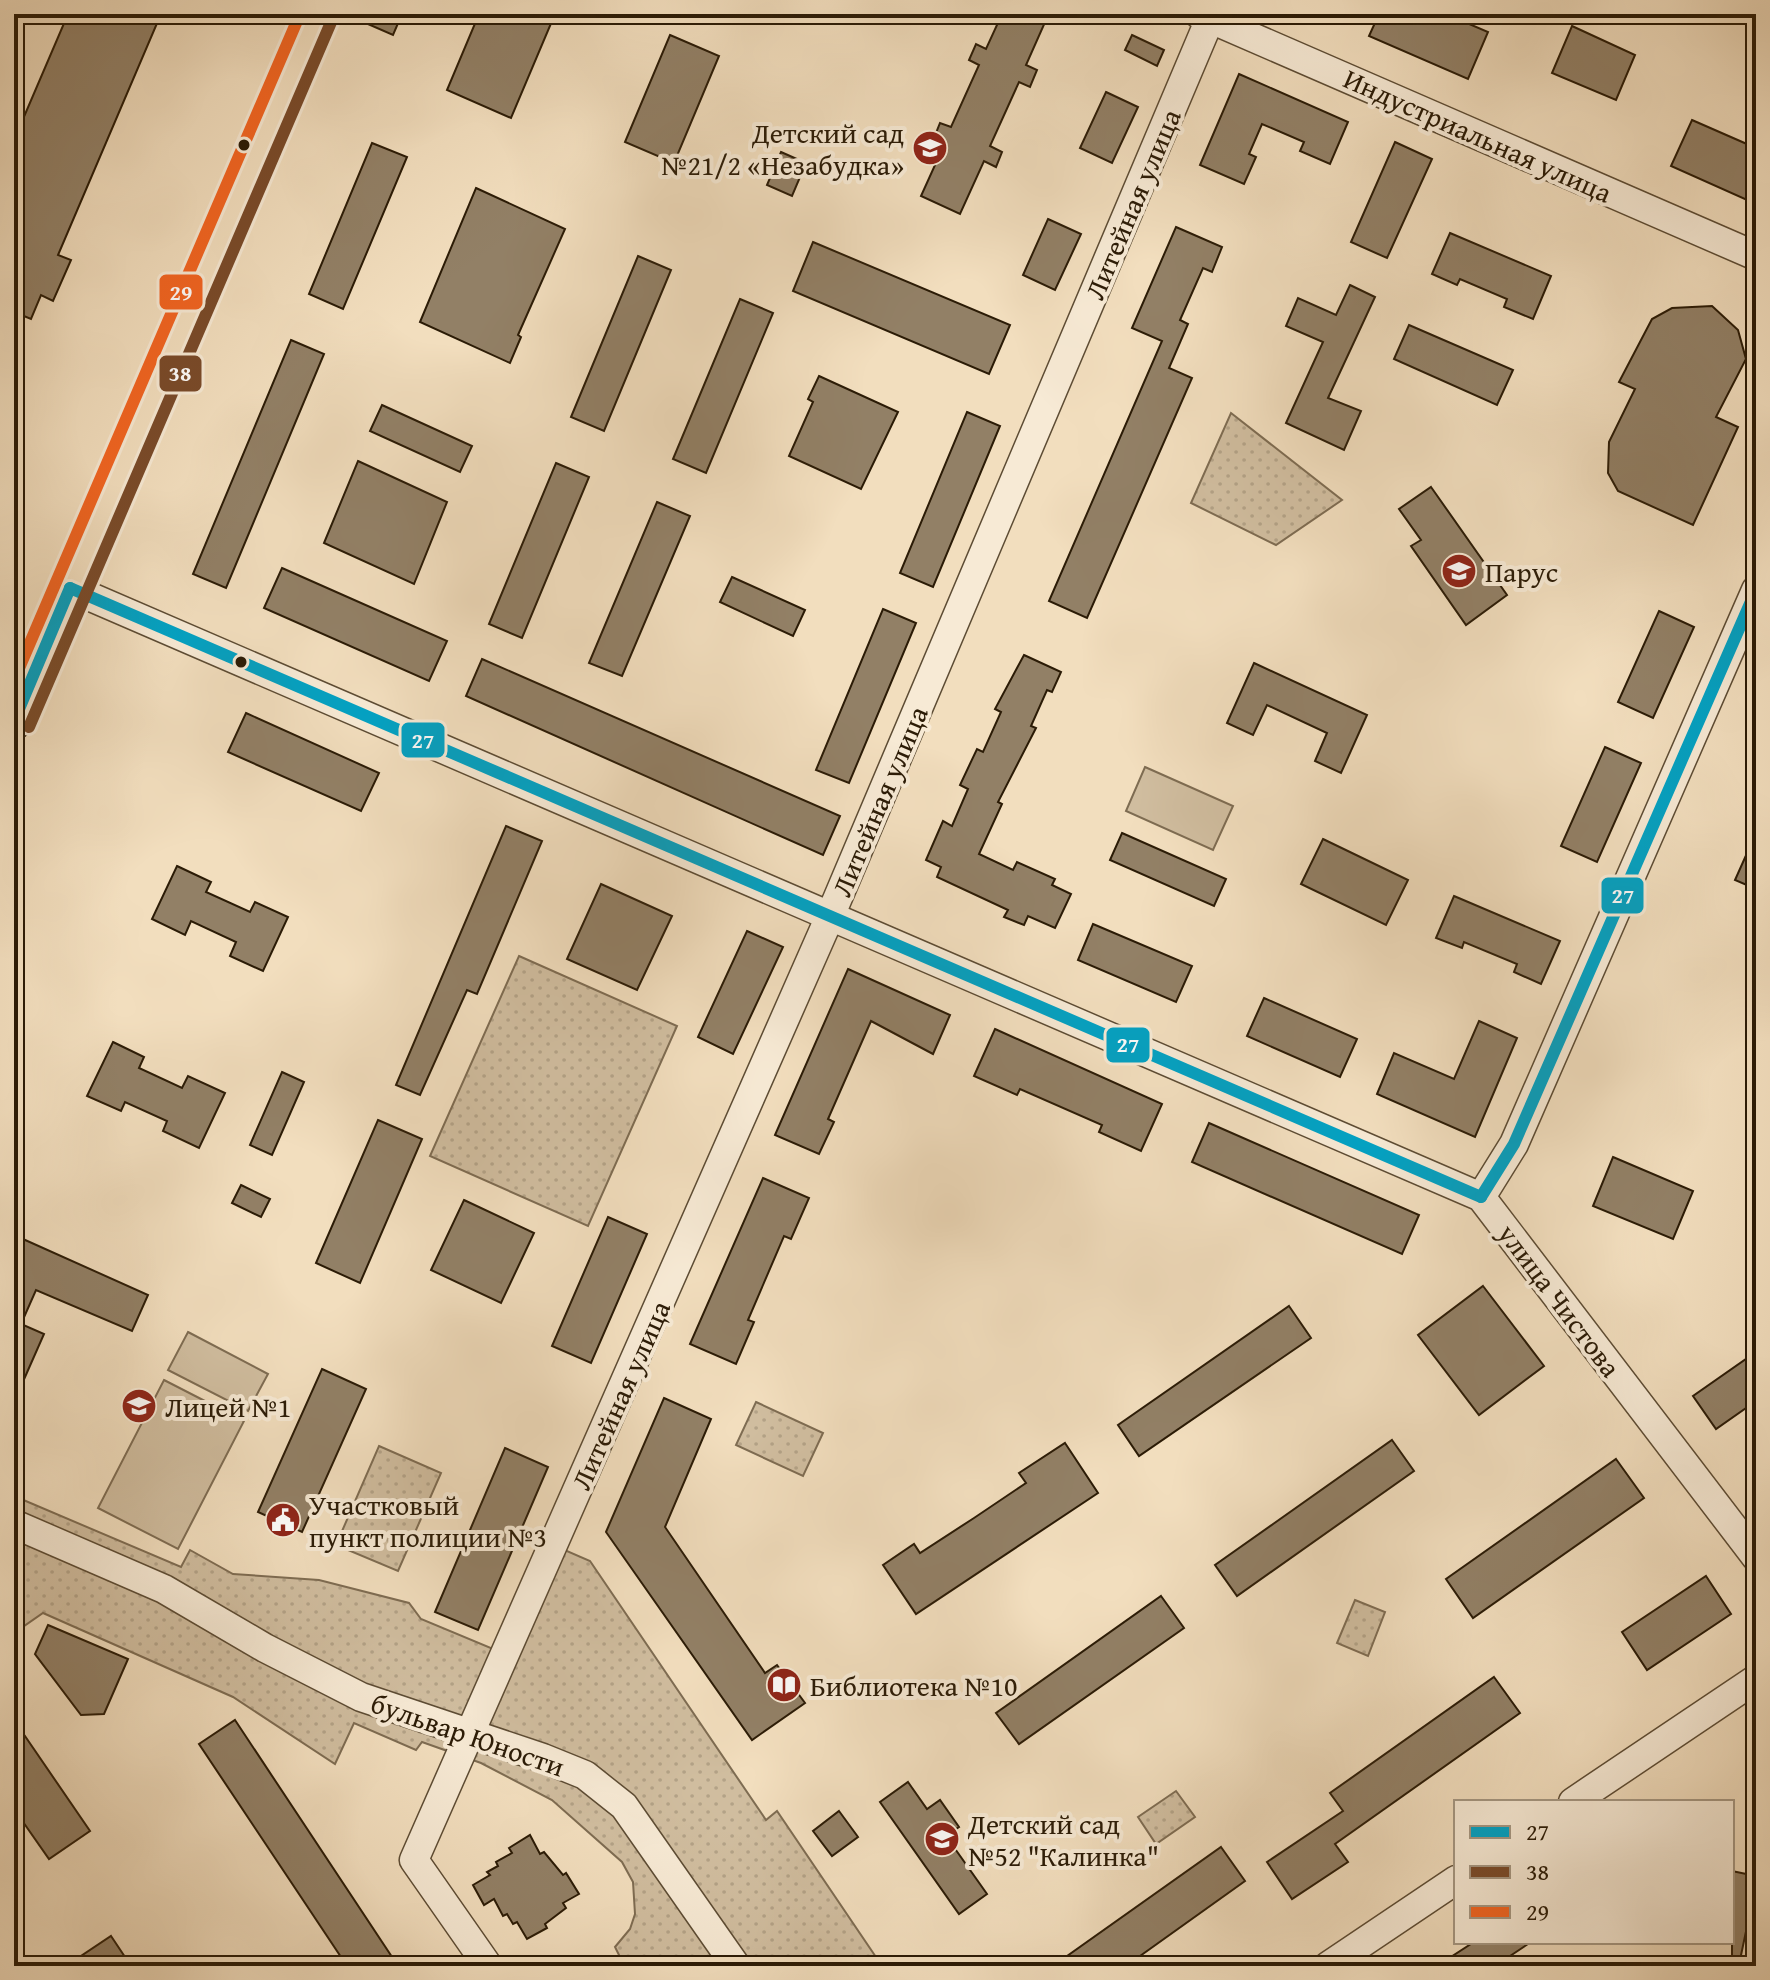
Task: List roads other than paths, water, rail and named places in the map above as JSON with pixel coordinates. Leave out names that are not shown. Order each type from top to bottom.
[{"type":"main road","points":[[14,721],[317,14]]},
{"type":"street","name":"Индустриальная улица","points":[[1207,16],[1756,256]]},
{"type":"street","name":"Литейная улица","points":[[488,1966],[414,1860],[831,914],[1207,16]]},
{"type":"street","name":"улица Чистова","points":[[70,588],[1481,1197],[1756,1557]]},
{"type":"street","points":[[1481,1197],[1514,1144],[1756,590]]},
{"type":"street","name":"бульвар Юности","points":[[14,1524],[179,1598],[265,1648],[361,1697],[585,1775],[624,1806],[736,1966]]},
{"type":"street","points":[[1576,1800],[1756,1679]]},
{"type":"street","points":[[1328,1966],[1454,1881]]},
{"type":"place","name":"Детский сад №21/2 «Незабудка»","points":[[930,148]]},
{"type":"place","name":"Парус","points":[[1459,571]]},
{"type":"place","name":"Лицей №1","points":[[139,1406]]},
{"type":"place","name":"Участковый пункт полиции №3","points":[[283,1520]]},
{"type":"place","name":"Библиотека №10","points":[[784,1685]]},
{"type":"place","name":"Детский сад №52 \"Калинка\"","points":[[942,1839]]}]
